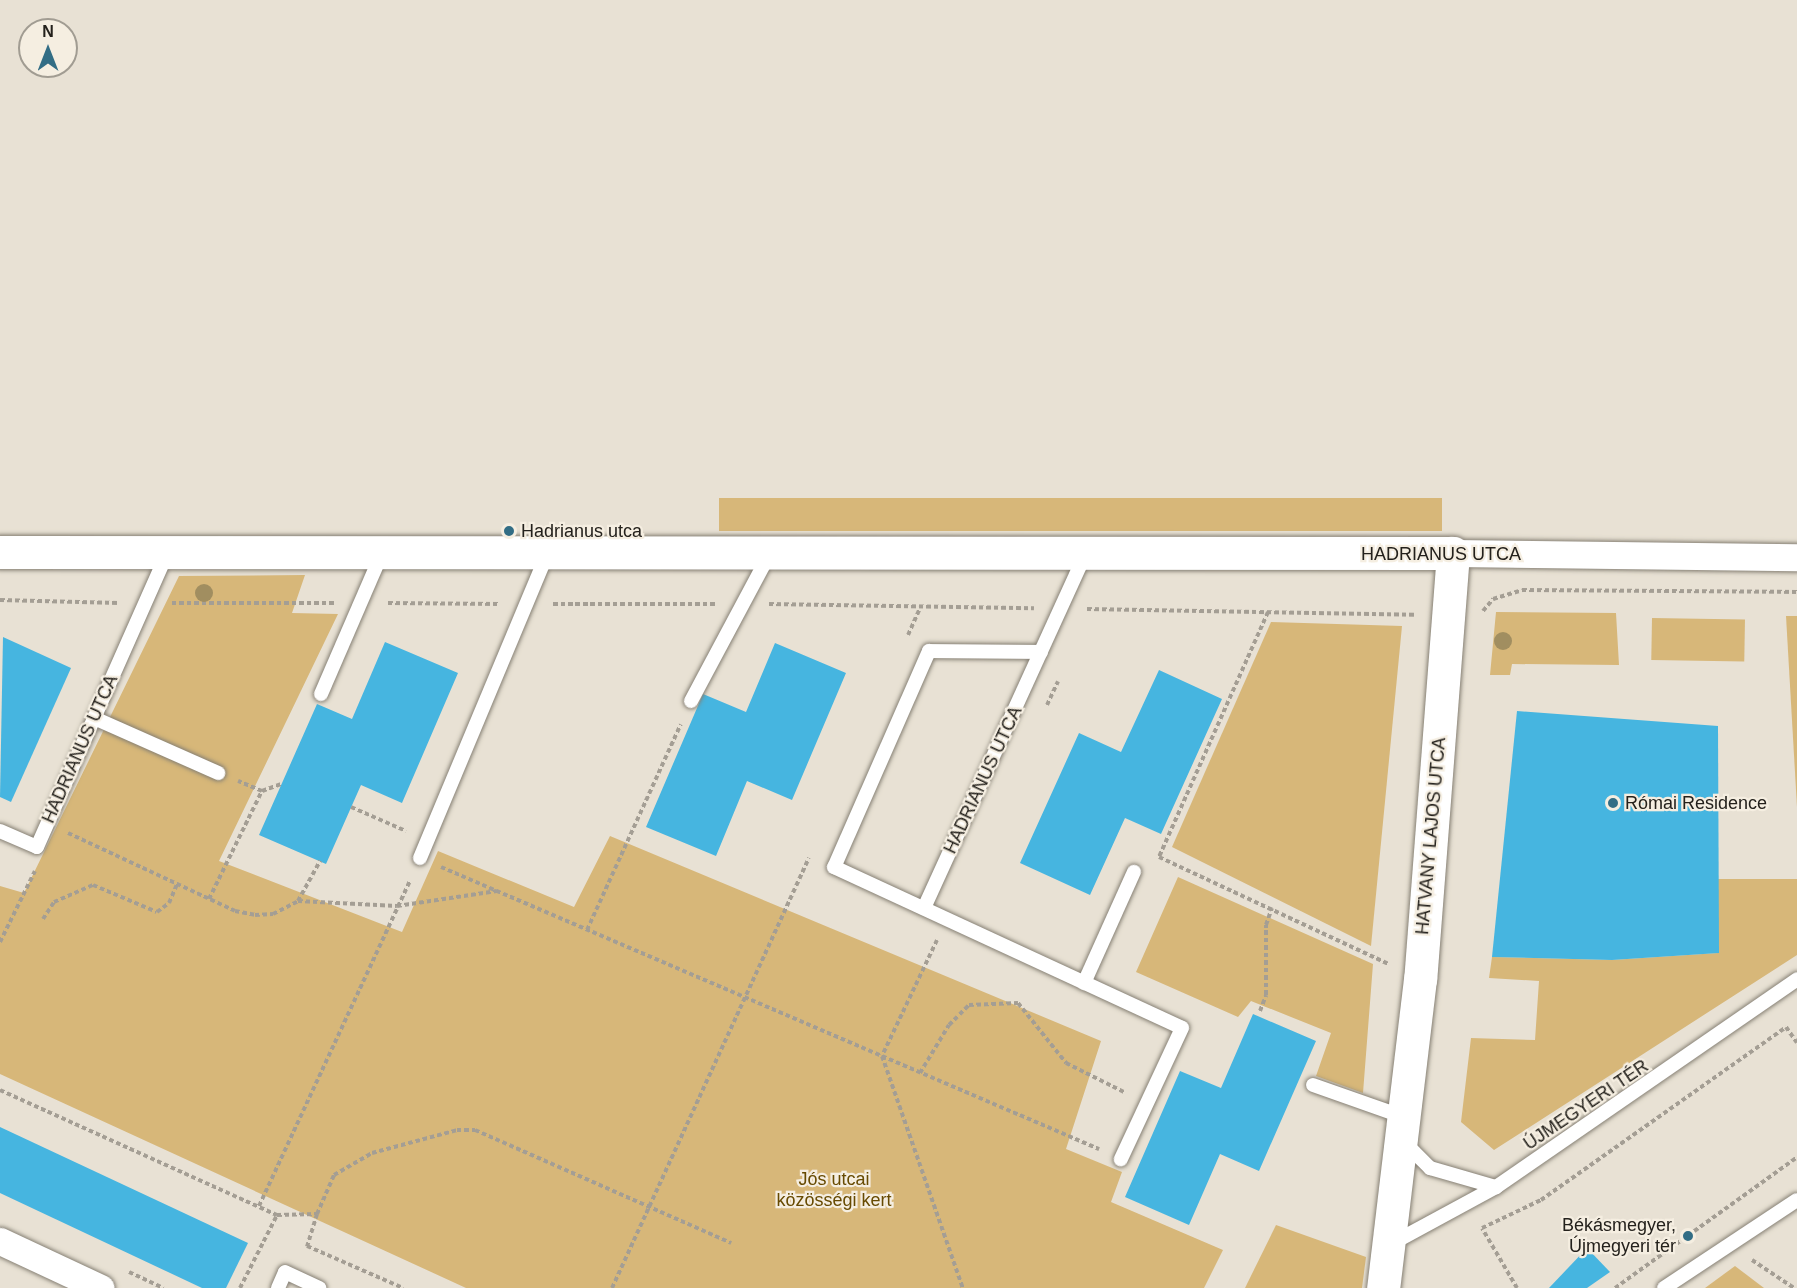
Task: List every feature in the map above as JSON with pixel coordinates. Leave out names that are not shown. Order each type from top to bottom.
[{"type":"street","name":"HADRIANUS UTCA","points":[[0,552],[1453,553],[1797,557]]},
{"type":"street","name":"HATVANY LAJOS UTCA","points":[[1383,1288],[1420,979],[1453,553]]},
{"type":"street","points":[[0,1241],[101,1288]]},
{"type":"lane","name":"HADRIANUS UTCA","points":[[0,831],[37,848],[52,825],[94,718],[168,552]]},
{"type":"lane","points":[[321,694],[382,552]]},
{"type":"lane","points":[[420,858],[548,552]]},
{"type":"lane","points":[[691,701],[771,553]]},
{"type":"lane","name":"HADRIANUS UTCA","points":[[924,908],[1086,553]]},
{"type":"lane","points":[[1041,652],[929,651],[834,867],[1182,1028],[1121,1159]]},
{"type":"lane","points":[[94,718],[218,773]]},
{"type":"lane","points":[[1084,983],[1134,872]]},
{"type":"lane","name":"ÚJMEGYERI TÉR","points":[[1387,1246],[1496,1187],[1797,979]]},
{"type":"lane","points":[[1313,1085],[1403,1129],[1430,1168],[1496,1187]]},
{"type":"lane","points":[[1664,1288],[1797,1200]]},
{"type":"lane","points":[[278,1288],[285,1272],[319,1288]]},
{"type":"path","points":[[1480,615],[1493,598],[1522,590],[1797,592]]},
{"type":"path","points":[[1268,612],[1159,857],[1420,979]]},
{"type":"path","points":[[587,930],[691,701]]},
{"type":"path","points":[[218,773],[262,791],[281,784]]},
{"type":"path","points":[[209,899],[262,791]]},
{"type":"path","points":[[351,807],[428,840]]},
{"type":"path","points":[[0,942],[52,825],[209,899],[255,915],[273,914],[297,901],[397,906],[497,891]]},
{"type":"path","points":[[612,1288],[810,856]]},
{"type":"path","points":[[259,1206],[420,858],[1121,1159]]},
{"type":"path","points":[[297,901],[320,861]]},
{"type":"path","points":[[43,919],[60,898],[93,885],[157,912],[169,903],[177,884]]},
{"type":"path","points":[[1260,1011],[1266,995],[1266,925],[1272,908]]},
{"type":"path","points":[[920,1073],[950,1025],[969,1005],[1018,1003],[1066,1063],[1146,1102]]},
{"type":"path","points":[[1517,1288],[1482,1228],[1541,1200],[1786,1027],[1797,1043]]},
{"type":"path","points":[[882,1056],[963,1288]]},
{"type":"path","points":[[0,1090],[277,1215],[317,1214]]},
{"type":"path","points":[[403,1288],[307,1246],[317,1214],[334,1175],[350,1165],[402,1143],[457,1130],[495,1134],[648,1207],[731,1243]]},
{"type":"path","points":[[1615,1288],[1797,1157]]},
{"type":"path","points":[[240,1288],[277,1215]]},
{"type":"path","points":[[1729,1245],[1794,1288]]},
{"type":"green space","points":[[719,498],[1442,498],[1442,531],[719,531]]},
{"type":"green space","name":"Jós utcai közösségi kert","points":[[305,575],[292,613],[338,614],[219,861],[402,932],[438,851],[574,907],[610,836],[1101,1041],[1066,1149],[1122,1172],[1111,1202],[1223,1250],[1204,1288],[466,1288],[0,1074],[0,886],[24,893],[179,576]]},
{"type":"green space","points":[[1496,612],[1616,613],[1619,665],[1512,664],[1510,675],[1490,675]]},
{"type":"green space","points":[[1786,616],[1797,616],[1797,807]]},
{"type":"green space","points":[[1652,618],[1745,620],[1744,662],[1651,660]]},
{"type":"green space","points":[[1271,622],[1402,626],[1371,946],[1172,847]]},
{"type":"green space","points":[[1178,877],[1373,964],[1363,1093],[1316,1076],[1331,1033],[1251,1001],[1238,1017],[1136,972]]},
{"type":"green space","points":[[1718,879],[1797,879],[1797,955],[1494,1150],[1461,1122],[1471,1038],[1535,1040],[1539,981],[1489,978],[1492,957],[1612,960],[1718,953]]},
{"type":"green space","points":[[1276,1225],[1366,1257],[1362,1288],[1245,1288]]},
{"type":"green space","points":[[1735,1266],[1764,1288],[1705,1288]]},
{"type":"building","points":[[3,637],[71,668],[11,802],[0,797]]},
{"type":"building","points":[[385,642],[458,673],[402,803],[361,785],[326,864],[259,835],[317,704],[352,719]]},
{"type":"building","points":[[775,643],[846,673],[792,800],[747,781],[716,856],[646,827],[703,694],[746,712]]},
{"type":"building","points":[[1159,670],[1222,699],[1161,834],[1125,818],[1090,895],[1020,863],[1079,733],[1121,752]]},
{"type":"building","name":"Római Residence","points":[[1517,711],[1718,726],[1719,953],[1612,960],[1492,957]]},
{"type":"building","points":[[1253,1014],[1316,1041],[1259,1171],[1220,1154],[1189,1225],[1125,1197],[1180,1071],[1221,1088]]},
{"type":"building","points":[[0,1127],[248,1243],[226,1288],[202,1288],[0,1193]]},
{"type":"building","points":[[1587,1248],[1610,1272],[1587,1288],[1549,1288]]},
{"type":"place","name":"Hadrianus utca","points":[[509,531]]},
{"type":"place","name":"Római Residence","points":[[1613,803]]},
{"type":"place","name":"Békásmegyer, Újmegyeri tér","points":[[1688,1236]]}]
